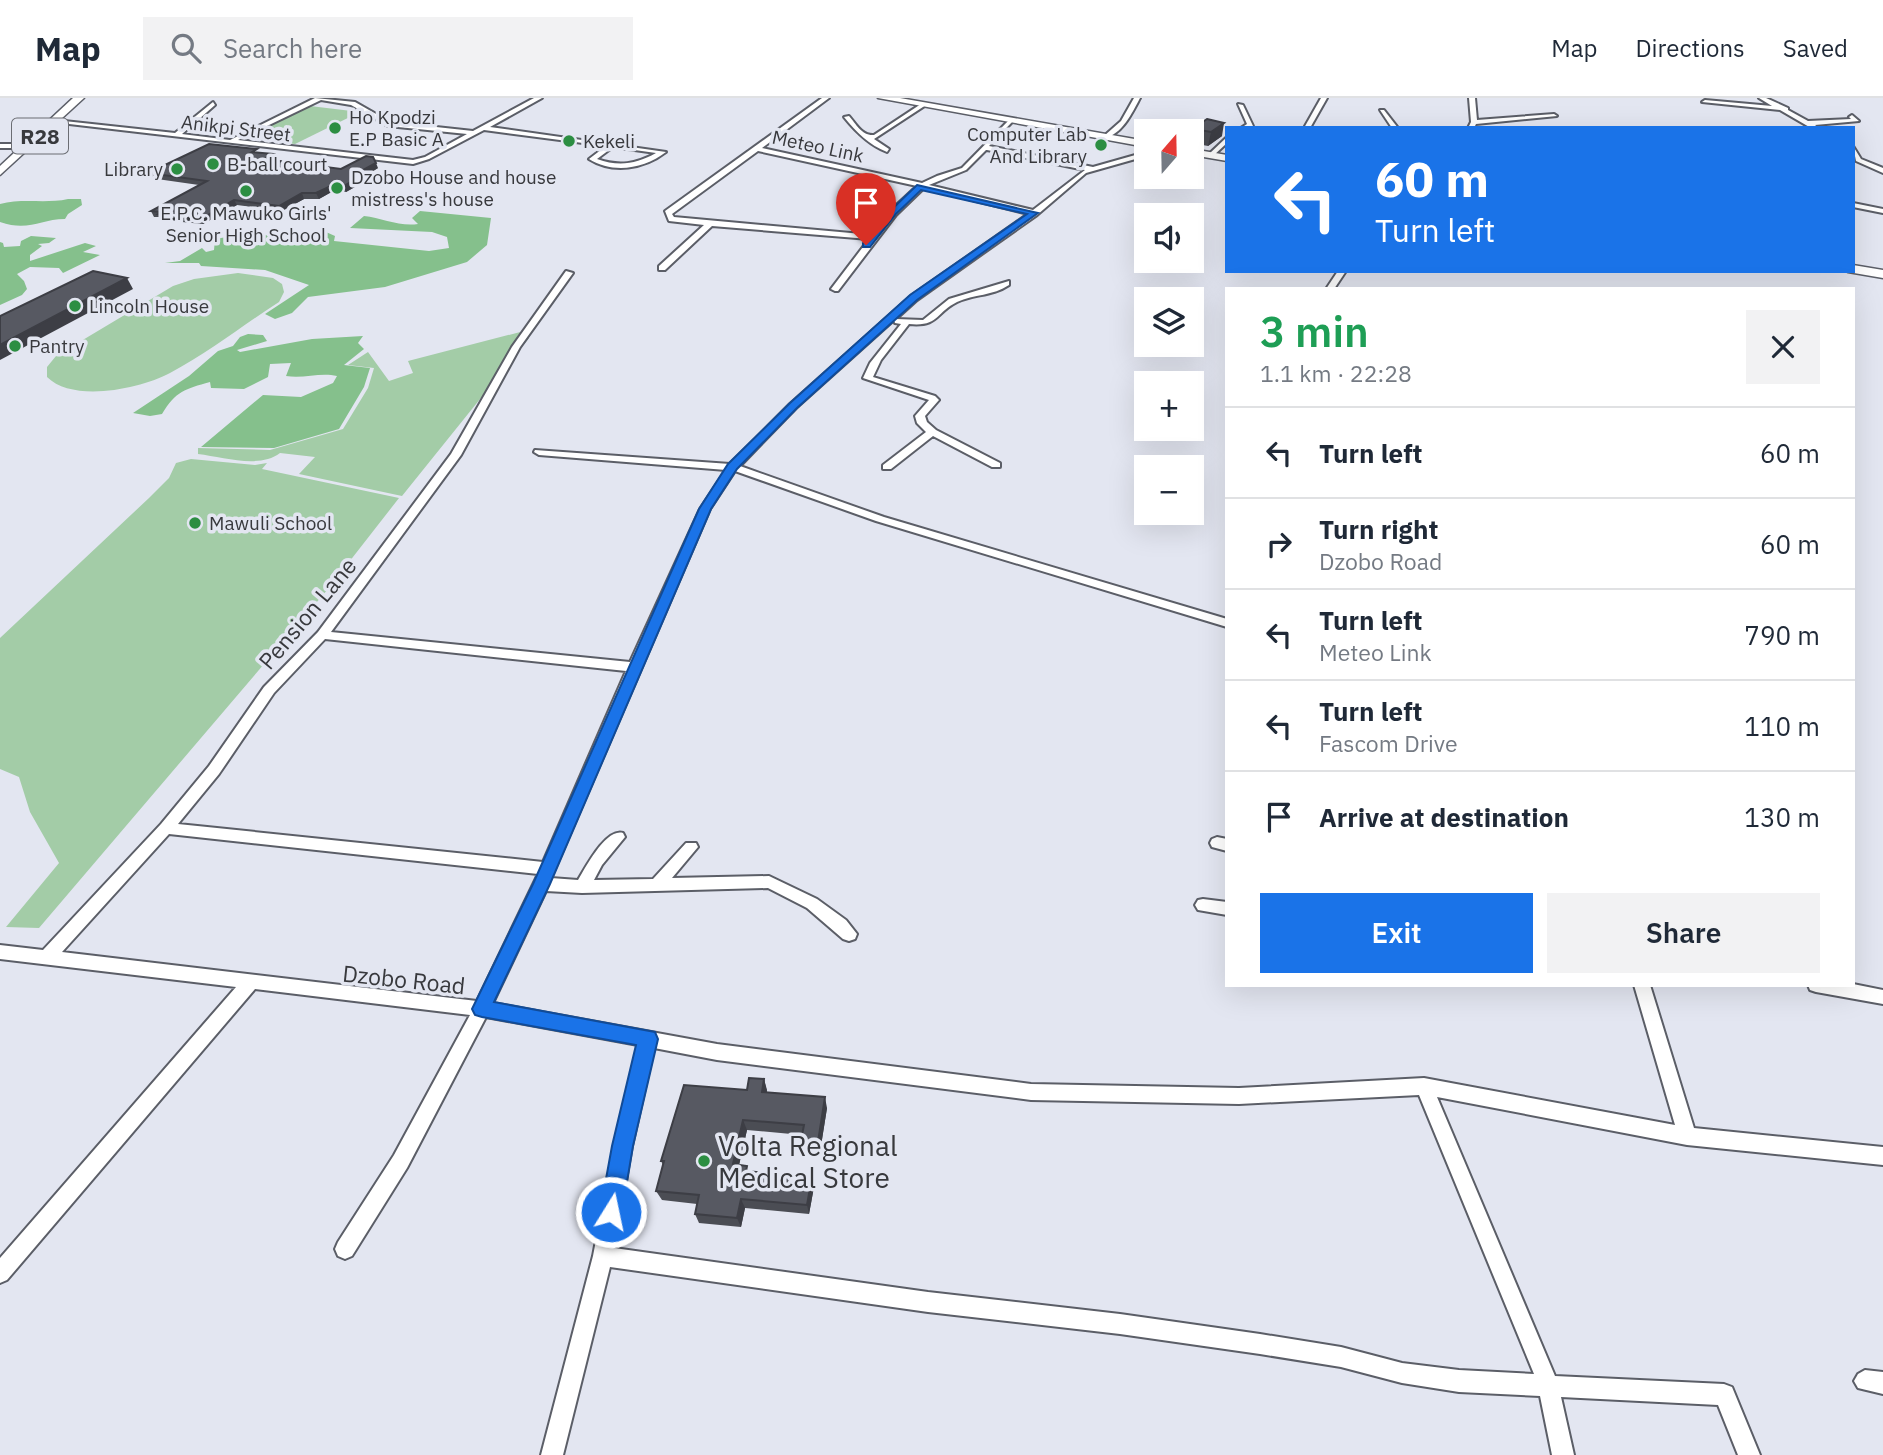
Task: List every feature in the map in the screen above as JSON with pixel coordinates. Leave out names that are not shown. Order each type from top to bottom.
[{"type":"main road","name":"R28","points":[[0,171],[79,98]]},
{"type":"main road","points":[[883,98],[1134,142]]},
{"type":"main road","points":[[1204,154],[1225,158]]},
{"type":"main road","points":[[1855,268],[1883,274]]},
{"type":"street","points":[[228,142],[319,98],[353,103],[388,124],[476,133],[538,98]]},
{"type":"street","points":[[826,98],[668,213],[672,219],[710,224],[873,237]]},
{"type":"street","points":[[1106,137],[1124,122],[1137,98]]},
{"type":"street","points":[[1308,126],[1324,98]]},
{"type":"street","points":[[1472,98],[1472,125],[1554,116]]},
{"type":"street","points":[[1761,98],[1786,109],[1812,126]]},
{"type":"street","points":[[1705,102],[1786,109]]},
{"type":"street","points":[[176,136],[213,104]]},
{"type":"street","points":[[869,138],[876,137],[923,105]]},
{"type":"street","points":[[1240,105],[1251,125],[1249,126]]},
{"type":"street","points":[[1382,111],[1393,126]]},
{"type":"street","points":[[847,117],[860,132],[887,150]]},
{"type":"street","points":[[1807,123],[1856,121],[1852,117]]},
{"type":"street","points":[[835,289],[893,212],[920,187],[964,169],[1011,120]]},
{"type":"street","name":"Anikpi Street","points":[[55,122],[413,162],[427,158],[476,133]]},
{"type":"street","points":[[484,128],[612,145],[663,152],[642,165],[614,165],[592,159],[612,145]]},
{"type":"street","points":[[1211,155],[1225,141]]},
{"type":"street","points":[[0,146],[28,146]]},
{"type":"street","points":[[987,148],[1092,169]]},
{"type":"street","name":"Meteo Link","points":[[759,149],[847,166],[920,187],[1034,213]]},
{"type":"street","points":[[1855,154],[1858,160],[1883,171]]},
{"type":"street","name":"Dzobo Road","points":[[0,952],[482,1009],[545,877],[634,667],[705,509],[733,467],[793,406],[914,298],[1034,213],[1062,188],[1092,169],[1134,157]]},
{"type":"street","points":[[1855,205],[1883,211]]},
{"type":"street","points":[[662,268],[710,224]]},
{"type":"street","name":"Pension Lane","points":[[47,957],[166,828],[214,770],[269,690],[322,635],[456,455],[516,346],[569,273]]},
{"type":"street","points":[[891,319],[906,323],[924,323],[949,302],[960,297],[994,292],[1006,283]]},
{"type":"street","points":[[906,323],[873,366],[868,378],[932,398],[934,400],[920,416],[922,423],[932,432],[996,465]]},
{"type":"street","points":[[887,467],[932,432]]},
{"type":"street","points":[[539,452],[733,467],[880,519],[1225,622]]},
{"type":"street","points":[[322,635],[634,667]]},
{"type":"street","points":[[166,828],[545,877],[582,887],[769,881],[798,892],[830,914],[849,934]]},
{"type":"street","points":[[582,887],[597,861],[618,837]]},
{"type":"street","points":[[656,886],[691,847]]},
{"type":"street","points":[[1203,905],[1225,909]]},
{"type":"street","points":[[0,1273],[250,983]]},
{"type":"street","points":[[1643,987],[1687,1136]]},
{"type":"street","points":[[1827,987],[1883,997]]},
{"type":"street","points":[[345,1249],[375,1207],[396,1171],[482,1009],[717,1052],[1031,1092],[1239,1096],[1424,1086],[1687,1136],[1883,1156]]},
{"type":"street","points":[[552,1455],[603,1256],[622,1146],[648,1039]]},
{"type":"street","points":[[1424,1086],[1548,1384],[1563,1455]]},
{"type":"street","points":[[603,1256],[928,1302],[1120,1324],[1260,1344],[1341,1357],[1402,1373],[1459,1381],[1724,1395],[1749,1455]]},
{"type":"green space","points":[[310,106],[360,112],[295,144],[243,137]]},
{"type":"green space","points":[[81,199],[82,205],[65,219],[19,226],[0,222],[0,204]]},
{"type":"green space","points":[[420,211],[491,218],[487,245],[467,262],[385,287],[308,297],[292,313],[275,319],[265,314],[309,285],[265,270],[201,266],[199,263],[165,263],[180,261],[202,248],[206,252],[214,250],[215,239],[245,234],[292,237],[310,231],[326,232],[335,236],[334,241],[429,251],[449,248],[447,237],[432,232],[350,228],[364,216],[418,224],[412,218]]},
{"type":"green space","points":[[31,236],[56,238],[49,243],[38,244],[42,246],[30,255],[30,261],[85,243],[96,246],[83,252],[100,255],[63,273],[59,268],[30,267],[17,274],[27,289],[22,295],[0,305],[0,242],[4,247],[20,246],[21,241]]},
{"type":"green space","points":[[238,273],[273,278],[282,284],[284,292],[279,302],[170,373],[142,384],[107,391],[73,390],[47,377],[47,367],[56,356],[173,286],[194,279]]},
{"type":"green space","points":[[524,331],[529,338],[402,496],[299,474],[315,457],[280,453],[271,458],[251,461],[198,454],[198,448],[270,450],[343,429],[368,388],[374,368],[348,365],[368,352],[389,381],[413,373],[408,361]]},
{"type":"green space","points":[[248,334],[263,335],[267,341],[237,350],[240,352],[312,339],[363,336],[358,343],[364,349],[344,365],[370,368],[364,387],[339,429],[274,448],[201,447],[263,395],[301,397],[333,383],[337,376],[286,376],[291,363],[270,364],[268,377],[244,389],[211,388],[210,382],[182,392],[162,414],[150,416],[133,413],[189,376],[218,351],[233,346],[240,337]]},
{"type":"green space","points":[[191,459],[255,465],[267,463],[262,469],[399,498],[328,589],[39,928],[6,927],[59,863],[30,812],[19,777],[0,769],[0,638],[149,498],[169,478],[176,463]]},
{"type":"building","points":[[1207,119],[1224,123],[1211,132],[1204,131],[1204,121]]},
{"type":"building","points":[[209,144],[257,149],[252,152],[273,154],[264,159],[341,169],[366,156],[373,157],[376,163],[356,174],[364,175],[344,186],[333,185],[316,193],[302,193],[279,206],[234,200],[201,219],[151,211],[207,181],[148,173]]},
{"type":"building","points":[[93,271],[127,278],[0,345],[0,316]]},
{"type":"building","name":"Volta Regional Medical Store","points":[[749,1078],[764,1079],[762,1092],[825,1097],[818,1142],[801,1140],[804,1125],[743,1120],[733,1164],[747,1166],[746,1171],[812,1177],[807,1205],[741,1199],[737,1218],[695,1214],[699,1195],[656,1191],[664,1161],[661,1161],[684,1085],[747,1090]]},
{"type":"place","name":"Ho Kpodzi E.P Basic A","points":[[335,128]]},
{"type":"place","name":"Kekeli","points":[[569,141]]},
{"type":"place","name":"Computer Lab And Library","points":[[1101,145]]},
{"type":"place","name":"B-ball court","points":[[213,164]]},
{"type":"place","name":"Library","points":[[177,169]]},
{"type":"place","name":"Dzobo House and house mistress's house","points":[[337,188]]},
{"type":"place","name":"E.P.C. Mawuko Girls' Senior High School","points":[[246,191]]},
{"type":"place","name":"Lincoln House","points":[[75,306]]},
{"type":"place","name":"Pantry","points":[[15,346]]},
{"type":"place","name":"Mawuli School","points":[[195,523]]},
{"type":"place","name":"Volta Regional Medical Store","points":[[704,1161]]},
{"type":"route","points":[[611,1212],[622,1146],[648,1039],[482,1009],[541,884],[705,509],[733,467],[793,406],[914,298],[1034,213],[920,187],[893,212],[866,245]]}]
